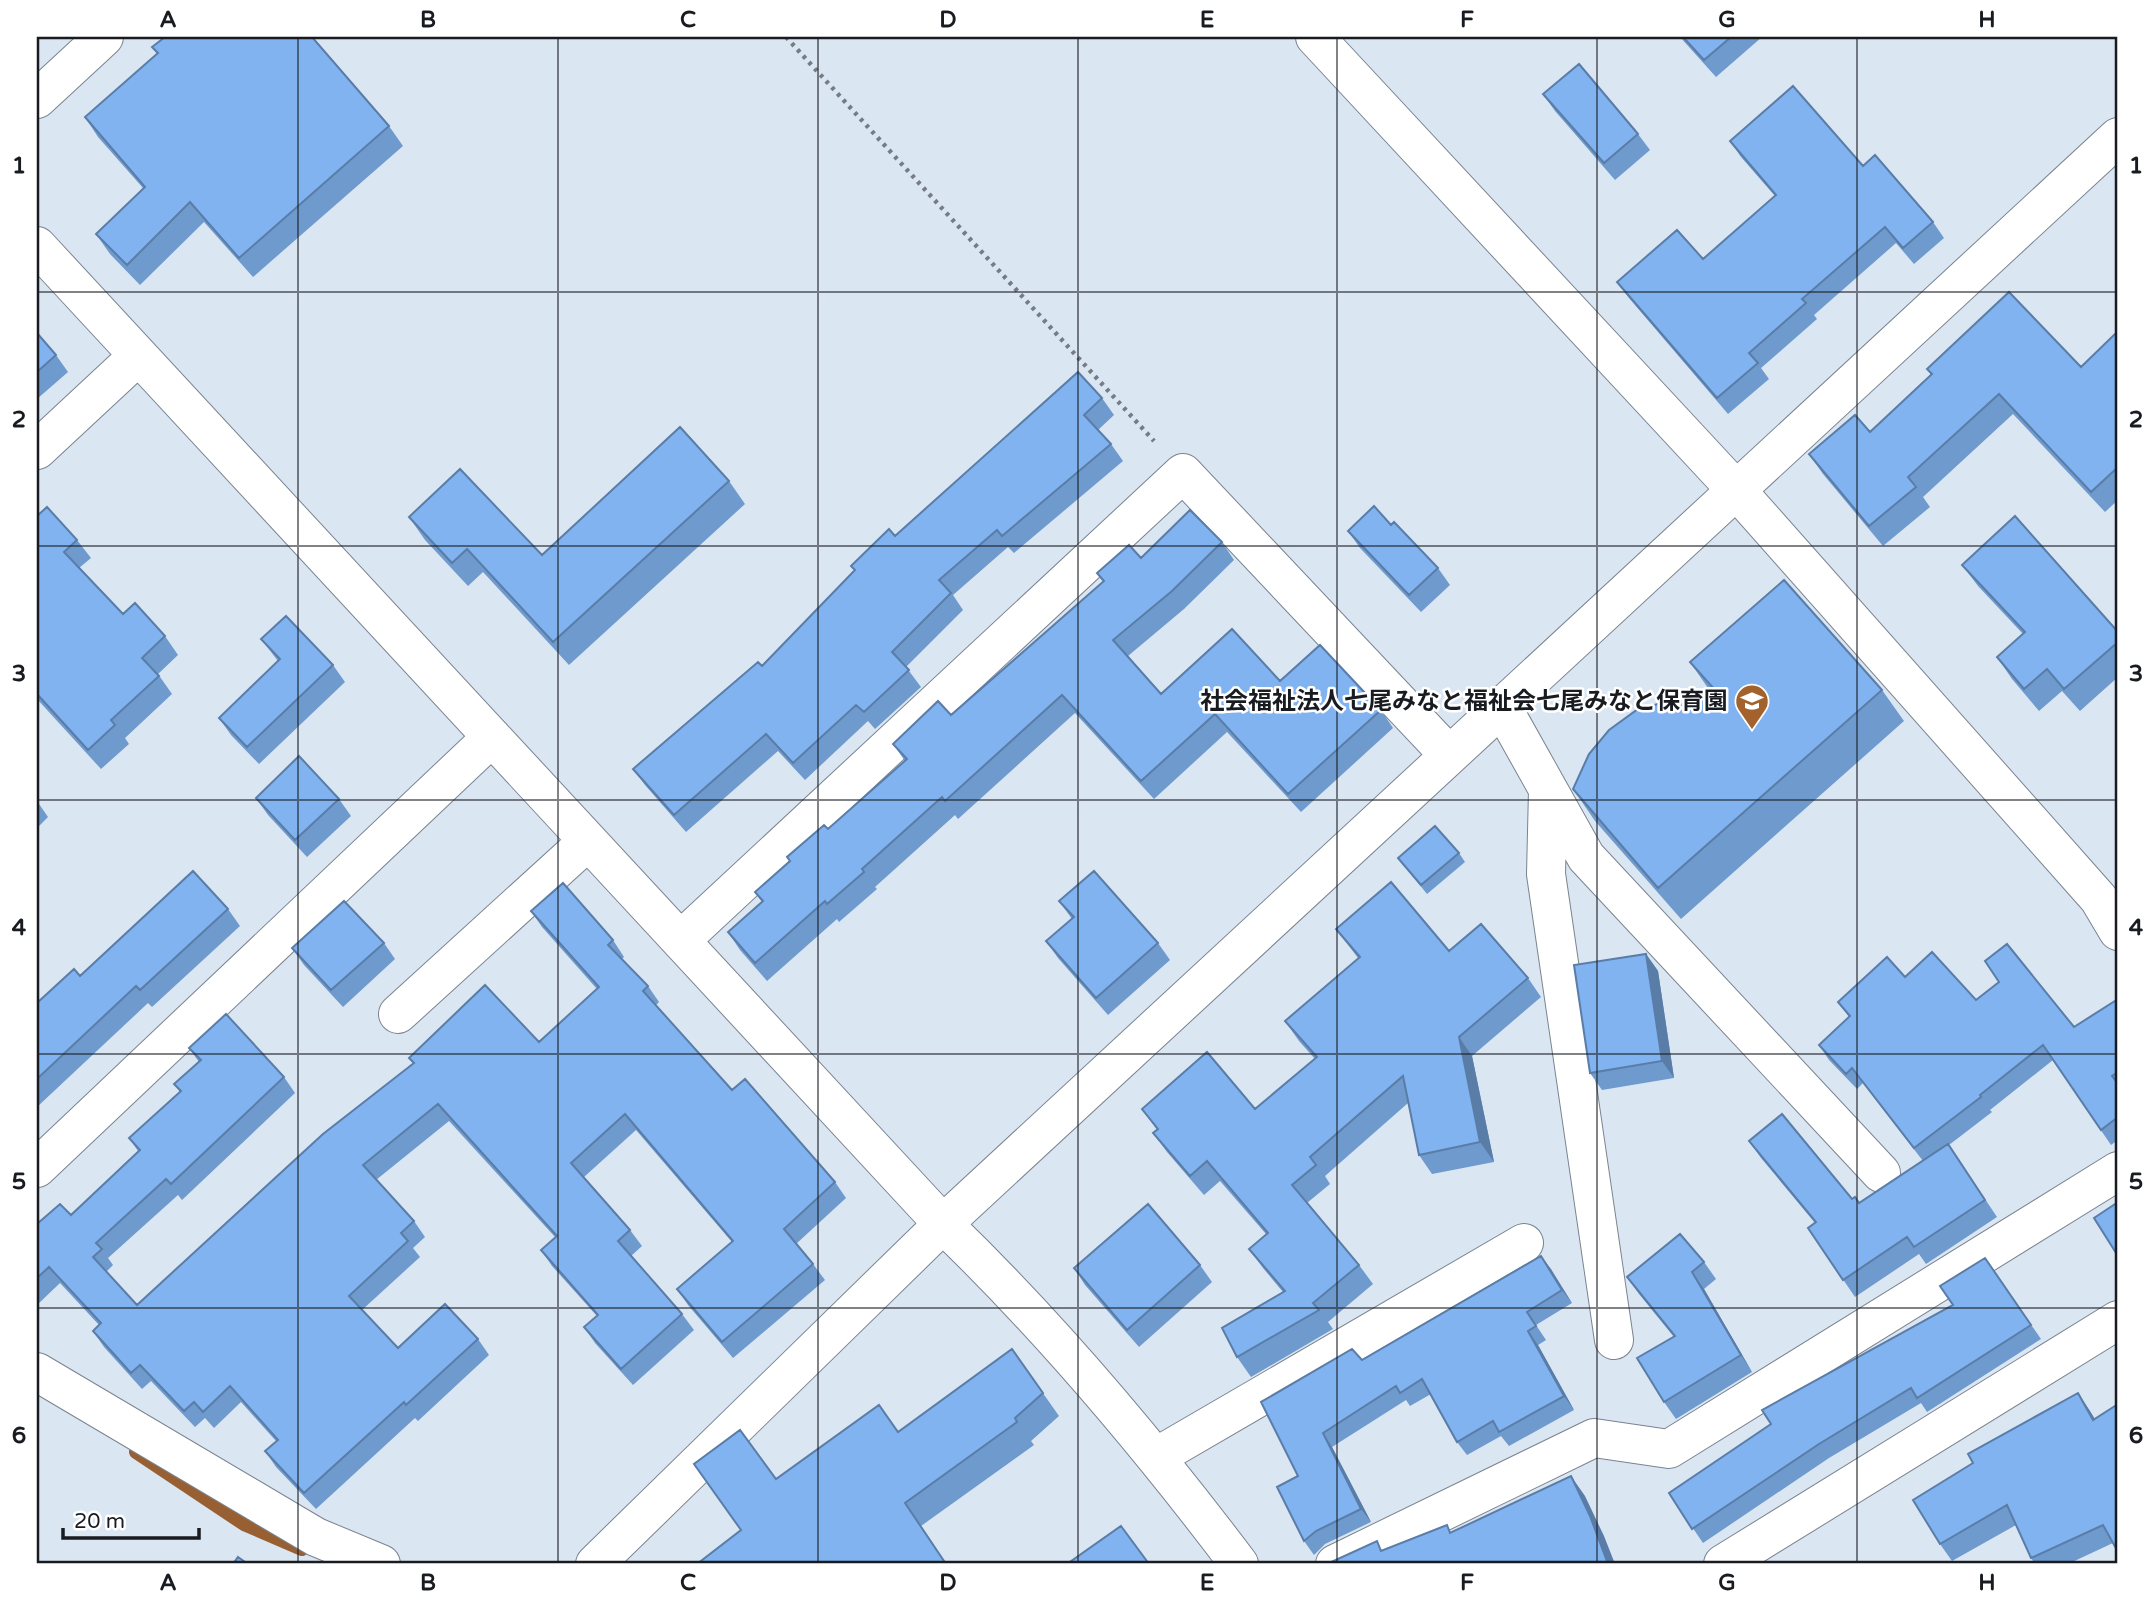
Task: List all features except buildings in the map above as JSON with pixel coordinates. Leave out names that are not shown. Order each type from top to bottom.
[{"type":"street","points":[[37,99],[104,37]]},
{"type":"street","points":[[1315,37],[1738,492],[2099,899],[2118,931]]},
{"type":"street","points":[[595,1564],[943,1224],[1449,755],[1738,492],[2118,137]]},
{"type":"street","points":[[37,246],[943,1224],[981,1260],[1156,1457],[1239,1564]]},
{"type":"street","points":[[37,450],[138,356]]},
{"type":"street","points":[[681,940],[1183,473],[1449,755]]},
{"type":"street","points":[[1502,707],[1586,857],[1881,1173]]},
{"type":"street","points":[[37,1168],[492,737]]},
{"type":"street","points":[[1548,790],[1546,874],[1615,1340]]},
{"type":"street","points":[[398,1014],[588,841]]},
{"type":"street","points":[[1335,1564],[1594,1438],[1669,1449],[2118,1171]]},
{"type":"street","points":[[1156,1457],[1524,1244]]},
{"type":"street","points":[[1723,1564],[2118,1321]]},
{"type":"street","points":[[37,1372],[316,1536],[381,1564]]},
{"type":"path","points":[[786,37],[1183,473]]},
{"type":"waterway","points":[[136,1452],[244,1524],[302,1549]]},
{"type":"place","name":"社会福祉法人七尾みなと福祉会七尾みなと保育園","points":[[1752,731]]}]
